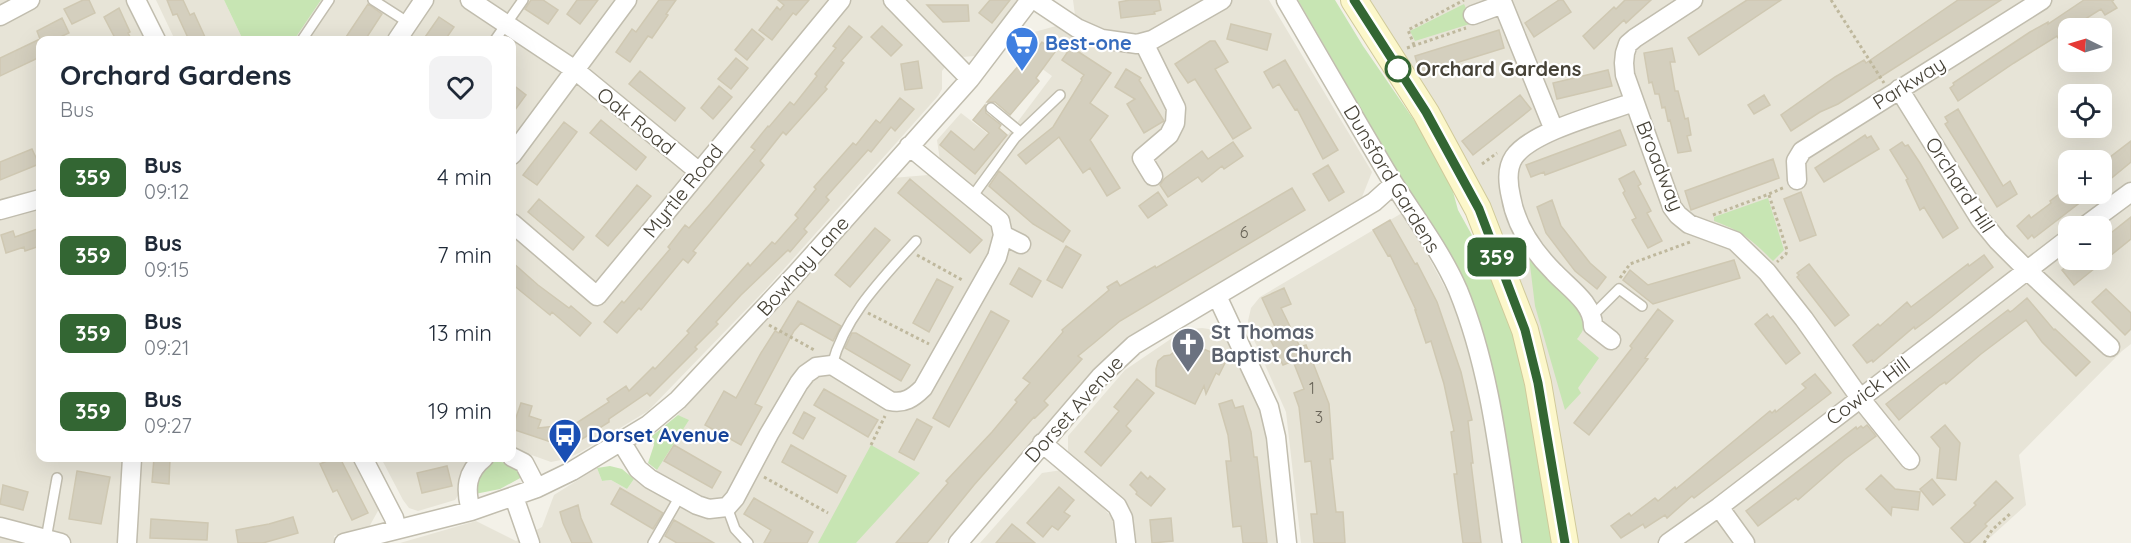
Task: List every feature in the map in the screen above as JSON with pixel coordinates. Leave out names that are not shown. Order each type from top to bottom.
[{"type":"main road","points":[[1354,0],[1426,112],[1479,209],[1525,330],[1538,383],[1565,543]]},
{"type":"street","points":[[0,16],[30,0]]},
{"type":"street","points":[[136,0],[154,36]]},
{"type":"street","points":[[400,36],[424,0]]},
{"type":"street","name":"Oak Road","points":[[470,0],[575,70],[698,171]]},
{"type":"street","points":[[516,150],[627,0]]},
{"type":"street","name":"Myrtle Road","points":[[516,226],[597,296],[841,0]]},
{"type":"street","points":[[893,0],[970,79]]},
{"type":"street","name":"Bowhay Lane","points":[[344,543],[365,540],[397,529],[471,511],[537,488],[572,471],[648,425],[678,400],[756,318],[970,79],[1030,0]]},
{"type":"street","points":[[1035,0],[1077,28],[1101,39],[1137,44],[1152,40],[1222,0]]},
{"type":"street","name":"Dunsford Gardens","points":[[1286,0],[1394,184],[1415,214],[1457,289],[1481,359],[1496,430],[1512,543]]},
{"type":"street","name":"Broadway","points":[[1693,0],[1628,44],[1624,63],[1625,75],[1672,207],[1684,221],[1735,241],[1767,272],[1804,319],[1860,398],[1910,460]]},
{"type":"street","name":"Parkway","points":[[1797,180],[1796,161],[1802,151],[2042,0]]},
{"type":"street","points":[[1469,8],[1505,2],[1554,130]]},
{"type":"street","points":[[1144,43],[1176,108],[1174,123],[1169,135],[1138,150],[1153,176]]},
{"type":"street","name":"Orchard Hill","points":[[1895,91],[1980,219],[1998,241],[2110,347]]},
{"type":"street","points":[[1611,340],[1593,326],[1593,315],[1587,305],[1548,266],[1531,245],[1512,206],[1508,184],[1510,164],[1521,150],[1554,130],[1634,102]]},
{"type":"street","points":[[622,442],[638,469],[650,479],[697,505],[709,509],[727,507],[735,498],[769,434],[806,374],[816,367],[832,363],[893,401],[900,403],[915,396],[923,388],[997,257],[1003,235],[1000,221],[909,146]]},
{"type":"street","name":"Dorset Avenue","points":[[958,543],[1042,443],[1120,357],[1150,335],[1374,202],[1394,184]]},
{"type":"street","points":[[2099,216],[2131,192]]},
{"type":"street","points":[[0,210],[36,199]]},
{"type":"street","points":[[1003,235],[1021,244]]},
{"type":"street","name":"Cowick Hill","points":[[1668,543],[1719,507],[2058,247]]},
{"type":"street","points":[[1217,296],[1269,406],[1276,437],[1287,543]]},
{"type":"street","points":[[1042,443],[1116,506],[1123,518],[1126,543]]},
{"type":"street","points":[[516,458],[524,463],[537,488]]},
{"type":"street","points":[[127,543],[132,462]]},
{"type":"street","points":[[365,462],[394,518],[397,529]]},
{"type":"street","points":[[471,511],[468,479],[472,468],[479,462]]},
{"type":"street","points":[[514,496],[530,543]]},
{"type":"street","points":[[1719,507],[1745,543]]},
{"type":"street","points":[[0,526],[54,541]]},
{"type":"lane","points":[[305,36],[329,0]]},
{"type":"lane","points":[[373,0],[409,23]]},
{"type":"lane","points":[[498,36],[523,0]]},
{"type":"lane","points":[[972,197],[1020,132],[1060,95]]},
{"type":"lane","points":[[991,108],[1020,132]]},
{"type":"lane","points":[[832,363],[839,341],[858,309],[916,241]]},
{"type":"lane","points":[[1593,315],[1619,289],[1642,306]]},
{"type":"lane","points":[[54,541],[57,478]]},
{"type":"lane","points":[[653,543],[680,496]]},
{"type":"lane","points":[[727,507],[735,529],[748,543]]},
{"type":"path","points":[[1831,0],[1895,91]]},
{"type":"path","points":[[1469,8],[1477,24],[1414,45],[1408,30],[1469,8]]},
{"type":"path","points":[[1684,221],[1708,217],[1769,195],[1797,180]]},
{"type":"path","points":[[1767,272],[1786,254],[1787,250],[1769,195]]},
{"type":"path","points":[[1615,282],[1630,264],[1696,239],[1709,230]]},
{"type":"path","points":[[908,250],[979,289]]},
{"type":"path","points":[[858,309],[944,352]]},
{"type":"path","points":[[756,318],[832,363]]},
{"type":"path","points":[[871,445],[893,401]]},
{"type":"path","points":[[750,469],[828,513]]},
{"type":"path","points":[[1984,543],[1992,530],[2011,513]]},
{"type":"shaded area","points":[[0,0],[126,0],[144,36],[36,36],[36,462],[355,462],[379,509],[369,527],[334,536],[336,543],[0,543]]},
{"type":"shaded area","points":[[156,0],[224,0],[241,36],[173,36]]},
{"type":"shaded area","points":[[321,0],[1020,0],[981,53],[962,57],[955,55],[942,71],[942,89],[938,96],[766,289],[648,411],[579,453],[551,462],[516,449],[516,36],[297,36]]},
{"type":"shaded area","points":[[1073,0],[1269,0],[1372,172],[1362,197],[1175,309],[1121,345],[1060,408],[945,543],[400,543],[476,521],[516,541],[542,527],[554,495],[597,468],[602,481],[611,480],[627,489],[634,479],[657,470],[688,420],[678,415],[811,273],[892,178],[928,175],[940,161],[937,140],[961,113],[1001,144],[1052,76],[1015,49],[1027,34],[1056,26],[1075,15]]},
{"type":"shaded area","points":[[1367,0],[2131,0],[2131,344],[2019,455],[2026,505],[1984,543],[1573,543],[1528,329]]},
{"type":"shaded area","points":[[1402,213],[1452,301],[1466,336],[1480,380],[1508,543],[1301,543],[1286,412],[1250,331],[1248,321],[1251,308],[1260,297]]},
{"type":"shaded area","points":[[1202,328],[1215,330],[1229,341],[1265,417],[1282,543],[1135,543],[1068,455],[1068,436],[1125,370],[1184,330]]},
{"type":"shaded area","points":[[383,462],[473,462],[455,500],[418,511],[409,508]]},
{"type":"shaded area","points":[[1062,470],[1086,489],[1116,522],[1118,543],[980,543],[1042,473]]},
{"type":"green space","points":[[224,0],[321,0],[297,36],[241,36]]},
{"type":"green space","points":[[1298,0],[1335,0],[1363,46],[1438,155],[1449,177],[1458,210],[1499,284],[1516,335],[1554,543],[1518,543],[1496,398],[1417,206]]},
{"type":"green space","points":[[1464,4],[1473,23],[1415,41],[1410,31]]},
{"type":"green space","points":[[1768,198],[1784,250],[1773,261],[1746,237],[1714,221],[1714,217]]},
{"type":"green space","points":[[1529,257],[1561,287],[1576,305],[1584,324],[1577,339],[1599,358],[1578,388],[1581,393],[1565,410],[1535,306]]},
{"type":"green space","points":[[678,415],[689,420],[657,470],[648,463],[654,445],[652,436]]},
{"type":"green space","points":[[871,445],[920,473],[856,543],[818,543]]},
{"type":"green space","points":[[488,463],[513,464],[522,477],[500,489],[475,494],[474,480]]},
{"type":"green space","points":[[610,466],[622,469],[634,479],[627,489],[611,480],[602,481],[597,468]]},
{"type":"building","points":[[83,0],[89,0],[95,13],[72,24],[64,9]]},
{"type":"building","points":[[167,0],[183,0],[190,15],[194,13],[205,36],[187,36],[177,14],[173,15]]},
{"type":"building","points":[[531,0],[543,0],[558,10],[548,24],[525,9]]},
{"type":"building","points":[[577,0],[598,0],[580,24],[567,14]]},
{"type":"building","points":[[659,0],[676,0],[652,38],[648,36],[630,62],[616,52],[632,29],[636,32]]},
{"type":"building","points":[[778,0],[809,0],[796,15],[793,13],[772,40],[759,30],[777,7],[780,10],[784,5]]},
{"type":"building","points":[[990,0],[1010,0],[992,23],[979,13]]},
{"type":"building","points":[[1159,0],[1161,10],[1154,12],[1155,14],[1121,18],[1119,2]]},
{"type":"building","points":[[1559,0],[1563,0],[1571,12],[1534,37],[1525,23]]},
{"type":"building","points":[[1625,0],[1651,0],[1626,23],[1624,20],[1594,49],[1583,36],[1614,7],[1616,9]]},
{"type":"building","points":[[1747,0],[1781,0],[1699,55],[1688,38]]},
{"type":"building","points":[[1958,0],[2001,0],[1838,104],[1820,112],[1791,131],[1781,115],[1835,77],[1864,60],[1866,63]]},
{"type":"building","points":[[2084,0],[2114,0],[2112,1],[2117,8],[2105,15],[2101,9],[2087,18],[2058,18],[2058,38],[2057,36],[2014,63],[1958,101],[1950,88],[1954,85],[1953,83],[2030,32],[2048,22],[2048,24]]},
{"type":"building","points":[[368,4],[382,14],[368,36],[347,36]]},
{"type":"building","points":[[927,5],[968,5],[969,21],[943,22]]},
{"type":"building","points":[[119,8],[130,36],[114,36],[104,17]]},
{"type":"building","points":[[439,17],[454,27],[448,36],[426,36]]},
{"type":"building","points":[[62,18],[69,33],[63,36],[39,36],[37,31]]},
{"type":"building","points":[[1231,24],[1271,34],[1267,50],[1227,39]]},
{"type":"building","points":[[849,26],[862,37],[841,61],[844,63],[825,87],[827,89],[786,135],[783,132],[760,161],[764,165],[693,251],[696,253],[688,263],[683,259],[641,310],[639,308],[617,333],[604,322],[622,301],[624,303],[670,249],[668,247],[685,225],[689,228],[710,204],[755,150],[751,147],[768,126],[790,102],[794,105],[817,76],[815,74],[836,48],[833,46]]},
{"type":"building","points":[[882,26],[902,45],[891,56],[871,37]]},
{"type":"building","points":[[752,29],[764,39],[747,60],[735,50]]},
{"type":"building","points":[[1499,30],[1504,48],[1420,74],[1415,56]]},
{"type":"building","points":[[36,41],[36,59],[0,76],[0,58]]},
{"type":"building","points":[[1210,41],[1215,41],[1228,62],[1215,69],[1251,128],[1233,139],[1195,79],[1188,83],[1175,64]]},
{"type":"building","points":[[1042,42],[1055,52],[1036,78],[1039,81],[1010,115],[995,102],[987,102],[1027,56],[1033,45],[1037,49]]},
{"type":"building","points":[[1071,47],[1111,73],[1090,103],[1108,116],[1090,140],[1120,188],[1107,196],[1090,168],[1083,173],[1059,137],[1026,164],[1018,155],[1053,127],[1082,80],[1084,75],[1062,60]]},
{"type":"building","points":[[1672,48],[1675,62],[1670,62],[1675,91],[1678,91],[1685,119],[1688,118],[1691,135],[1687,136],[1691,151],[1678,153],[1665,107],[1662,108],[1659,94],[1655,94],[1652,82],[1649,83],[1644,53]]},
{"type":"building","points":[[736,58],[748,68],[731,89],[718,79]]},
{"type":"building","points":[[1285,60],[1338,150],[1323,159],[1297,109],[1295,110],[1279,84],[1273,88],[1264,72]]},
{"type":"building","points":[[918,61],[922,88],[905,90],[901,64]]},
{"type":"building","points":[[1126,69],[1141,78],[1139,80],[1164,121],[1144,133],[1127,104],[1135,99],[1115,87]]},
{"type":"building","points":[[1608,70],[1612,86],[1557,99],[1553,83]]},
{"type":"building","points":[[640,71],[685,108],[675,121],[629,84]]},
{"type":"building","points":[[719,86],[732,97],[713,119],[701,108]]},
{"type":"building","points":[[516,87],[526,95],[516,109]]},
{"type":"building","points":[[1520,95],[1531,109],[1473,155],[1462,141]]},
{"type":"building","points":[[1764,95],[1770,105],[1754,114],[1748,105]]},
{"type":"building","points":[[900,98],[914,109],[895,131],[891,127],[871,152],[868,150],[826,197],[829,200],[804,229],[807,232],[790,252],[788,250],[741,295],[716,322],[718,324],[695,347],[697,349],[650,396],[647,393],[579,441],[551,444],[551,442],[516,430],[516,417],[521,403],[532,406],[529,416],[541,420],[538,428],[575,424],[609,402],[607,399],[626,386],[629,391],[653,367],[655,369],[689,333],[687,331],[748,263],[750,266],[772,242],[775,244],[798,218],[795,215],[816,189],[814,187],[853,143],[856,145],[876,120],[880,123]]},
{"type":"building","points":[[985,105],[986,113],[1001,125],[999,128],[1007,135],[975,174],[940,145],[951,131],[974,150],[989,133],[973,120]]},
{"type":"building","points":[[1958,109],[2003,186],[2010,181],[2017,194],[1997,207],[1945,124],[1948,122],[1945,117]]},
{"type":"building","points":[[601,120],[646,157],[636,170],[590,133]]},
{"type":"building","points":[[564,122],[577,132],[537,185],[523,175]]},
{"type":"building","points":[[1620,130],[1626,145],[1545,175],[1544,172],[1531,177],[1526,165]]},
{"type":"building","points":[[1865,135],[1867,138],[1871,136],[1879,149],[1824,182],[1815,168]]},
{"type":"building","points":[[2131,141],[2131,162],[2112,178],[2112,155]]},
{"type":"building","points":[[1233,142],[1243,156],[1224,169],[1222,166],[1202,182],[1198,177],[1168,197],[1160,185],[1164,179],[1202,151],[1208,159]]},
{"type":"building","points":[[1902,142],[1905,146],[1908,145],[1920,163],[1958,228],[1943,238],[1924,207],[1920,210],[1906,180],[1908,179],[1890,150]]},
{"type":"building","points":[[32,149],[36,158],[36,165],[0,180],[0,162]]},
{"type":"building","points":[[1773,159],[1779,178],[1691,210],[1685,191]]},
{"type":"building","points":[[1328,165],[1344,192],[1329,201],[1313,174]]},
{"type":"building","points":[[999,171],[1070,231],[1063,242],[1033,224],[989,186]]},
{"type":"building","points":[[1634,171],[1641,184],[1638,186],[1651,211],[1647,213],[1662,241],[1648,248],[1632,220],[1636,218],[1623,193],[1625,191],[1619,179]]},
{"type":"building","points":[[910,179],[982,240],[970,253],[898,193]]},
{"type":"building","points":[[637,185],[651,196],[608,246],[596,236]]},
{"type":"building","points":[[1292,188],[1305,210],[1120,321],[1078,356],[1082,359],[1044,401],[1048,405],[1034,417],[974,485],[927,543],[896,543],[948,483],[946,481],[1017,402],[1015,400],[1030,383],[1023,378],[1063,332],[1062,330],[1109,290],[1107,287],[1117,281],[1120,286],[1155,266],[1156,268]]},
{"type":"building","points":[[1158,192],[1167,205],[1148,218],[1139,206]]},
{"type":"building","points":[[1801,192],[1816,235],[1800,241],[1784,199]]},
{"type":"building","points":[[2058,195],[2058,204],[2078,204],[2062,216],[2058,216],[2058,219],[2034,238],[2032,235],[2028,239],[2017,226],[2029,215],[2031,218],[2051,203],[2050,201]]},
{"type":"building","points":[[539,199],[584,237],[573,250],[528,212]]},
{"type":"building","points":[[1552,200],[1561,226],[1590,263],[1606,277],[1597,289],[1575,271],[1546,233],[1537,207]]},
{"type":"building","points":[[2131,217],[2131,239],[2112,254],[2112,232]]},
{"type":"building","points":[[1390,220],[1415,264],[1417,263],[1437,302],[1461,372],[1472,420],[1468,421],[1473,463],[1471,463],[1481,543],[1463,543],[1454,474],[1457,474],[1451,432],[1454,431],[1444,384],[1431,341],[1426,343],[1416,310],[1390,255],[1388,256],[1373,230]]},
{"type":"building","points":[[875,228],[890,240],[850,287],[835,275]]},
{"type":"building","points":[[36,229],[36,247],[25,251],[24,247],[6,253],[1,235],[13,231],[15,237]]},
{"type":"building","points":[[1066,246],[1081,255],[1062,288],[1047,280]]},
{"type":"building","points":[[1984,255],[1993,267],[1930,318],[1915,329],[1914,327],[1873,362],[1872,360],[1867,363],[1853,345],[1878,324],[1880,326],[1907,302],[1911,307],[1968,264],[1969,266]]},
{"type":"building","points":[[1734,260],[1740,278],[1653,304],[1623,280],[1630,270],[1648,285]]},
{"type":"building","points":[[1809,264],[1849,315],[1835,326],[1797,277],[1799,275],[1797,273]]},
{"type":"building","points":[[516,266],[538,285],[569,308],[571,306],[591,323],[580,336],[552,312],[550,315],[516,287]]},
{"type":"building","points":[[1019,268],[1041,281],[1032,297],[1010,284]]},
{"type":"building","points":[[2062,270],[2093,270],[2074,285]]},
{"type":"building","points":[[937,279],[953,287],[929,332],[913,323]]},
{"type":"building","points":[[1284,288],[1291,304],[1281,308],[1300,347],[1306,345],[1329,404],[1333,459],[1330,459],[1336,512],[1343,512],[1345,543],[1314,543],[1311,514],[1317,514],[1311,461],[1305,462],[1299,407],[1294,393],[1304,389],[1293,361],[1283,365],[1268,335],[1277,331],[1262,298]]},
{"type":"building","points":[[2106,289],[2131,313],[2131,329],[2125,335],[2092,302]]},
{"type":"building","points":[[2027,298],[2054,330],[2090,362],[2076,376],[2042,342],[2026,320],[1946,384],[1945,382],[1940,385],[1899,420],[1886,404],[2008,310],[2010,312]]},
{"type":"building","points":[[798,301],[841,326],[833,341],[801,323],[794,331],[755,404],[762,407],[741,445],[705,425],[724,391],[736,398],[775,331],[779,333]]},
{"type":"building","points":[[1658,309],[1673,321],[1645,358],[1648,359],[1589,435],[1574,423],[1632,348],[1630,346]]},
{"type":"building","points":[[991,311],[1009,321],[949,427],[933,418]]},
{"type":"building","points":[[1767,314],[1770,318],[1773,316],[1800,353],[1786,364],[1755,324]]},
{"type":"building","points":[[852,333],[856,333],[910,365],[901,381],[845,348]]},
{"type":"building","name":"St Thomas Baptist Church","points":[[1187,342],[1227,359],[1219,375],[1216,373],[1206,394],[1204,386],[1195,404],[1156,386],[1158,361]]},
{"type":"building","points":[[1815,374],[1831,393],[1694,498],[1692,496],[1667,518],[1665,515],[1645,528],[1643,524],[1621,538],[1611,526],[1629,513],[1631,516],[1655,498],[1658,501],[1675,487],[1676,489],[1770,411],[1772,413],[1775,410],[1776,412],[1806,388],[1802,384]]},
{"type":"building","points":[[1137,379],[1154,393],[1126,426],[1131,431],[1101,466],[1085,452],[1119,411],[1114,407]]},
{"type":"building","points":[[824,389],[878,420],[868,437],[814,405]]},
{"type":"building","points":[[1232,400],[1235,408],[1243,406],[1251,432],[1254,457],[1257,457],[1267,543],[1243,543],[1241,526],[1233,527],[1226,461],[1231,461],[1228,435],[1219,404]]},
{"type":"building","points":[[804,412],[815,418],[803,439],[793,433]]},
{"type":"building","points":[[917,419],[932,427],[914,460],[899,452]]},
{"type":"building","points":[[1867,425],[1876,436],[1845,459],[1798,500],[1796,498],[1758,526],[1746,511],[1856,427],[1857,429],[1861,426],[1863,428]]},
{"type":"building","points":[[1945,425],[1960,443],[1956,480],[1937,478],[1940,448],[1931,437]]},
{"type":"building","points":[[674,445],[721,472],[712,488],[664,461]]},
{"type":"building","points":[[791,445],[846,476],[837,493],[782,462]]},
{"type":"building","points":[[154,462],[170,462],[169,484],[152,482]]},
{"type":"building","points":[[342,462],[368,513],[352,520],[337,490],[333,492],[320,464]]},
{"type":"building","points":[[447,466],[452,486],[422,493],[417,473]]},
{"type":"building","points":[[77,471],[110,477],[101,524],[69,519]]},
{"type":"building","points":[[1141,472],[1148,479],[1150,476],[1165,489],[1151,506],[1136,494],[1137,492],[1130,485]]},
{"type":"building","points":[[1881,475],[1895,489],[1920,492],[1918,510],[1892,507],[1891,515],[1866,489]]},
{"type":"building","points":[[1932,479],[1945,495],[1933,505],[1920,489]]},
{"type":"building","points":[[1996,481],[2013,498],[1985,524],[1987,526],[1969,543],[1965,543],[1951,528],[1976,505],[1974,503]]},
{"type":"building","points":[[3,485],[28,492],[23,510],[0,504]]},
{"type":"building","points":[[1059,487],[1074,500],[1064,512],[1070,516],[1058,530],[1052,526],[1043,537],[1027,523]]},
{"type":"building","points":[[620,488],[663,513],[653,529],[611,504]]},
{"type":"building","points":[[754,498],[813,532],[807,543],[764,543],[771,530],[744,514]]},
{"type":"building","points":[[578,505],[592,543],[572,543],[563,523],[560,512]]},
{"type":"building","points":[[293,517],[298,533],[263,543],[238,543],[236,530]]},
{"type":"building","points":[[1171,518],[1173,541],[1152,543],[1150,520]]},
{"type":"building","points":[[151,519],[208,523],[207,540],[150,538]]},
{"type":"building","points":[[674,520],[714,543],[677,543],[665,536]]},
{"type":"building","points":[[1012,524],[1035,543],[996,543]]},
{"type":"bus line","name":"359","points":[[1354,0],[1426,112],[1479,209],[1525,330],[1538,383],[1565,543]]},
{"type":"place","name":"Orchard Gardens","points":[[1398,69]]},
{"type":"place","name":"Best-one","points":[[1022,72]]},
{"type":"place","name":"St Thomas Baptist Church","points":[[1188,373]]},
{"type":"place","name":"Dorset Avenue","points":[[565,464]]}]
